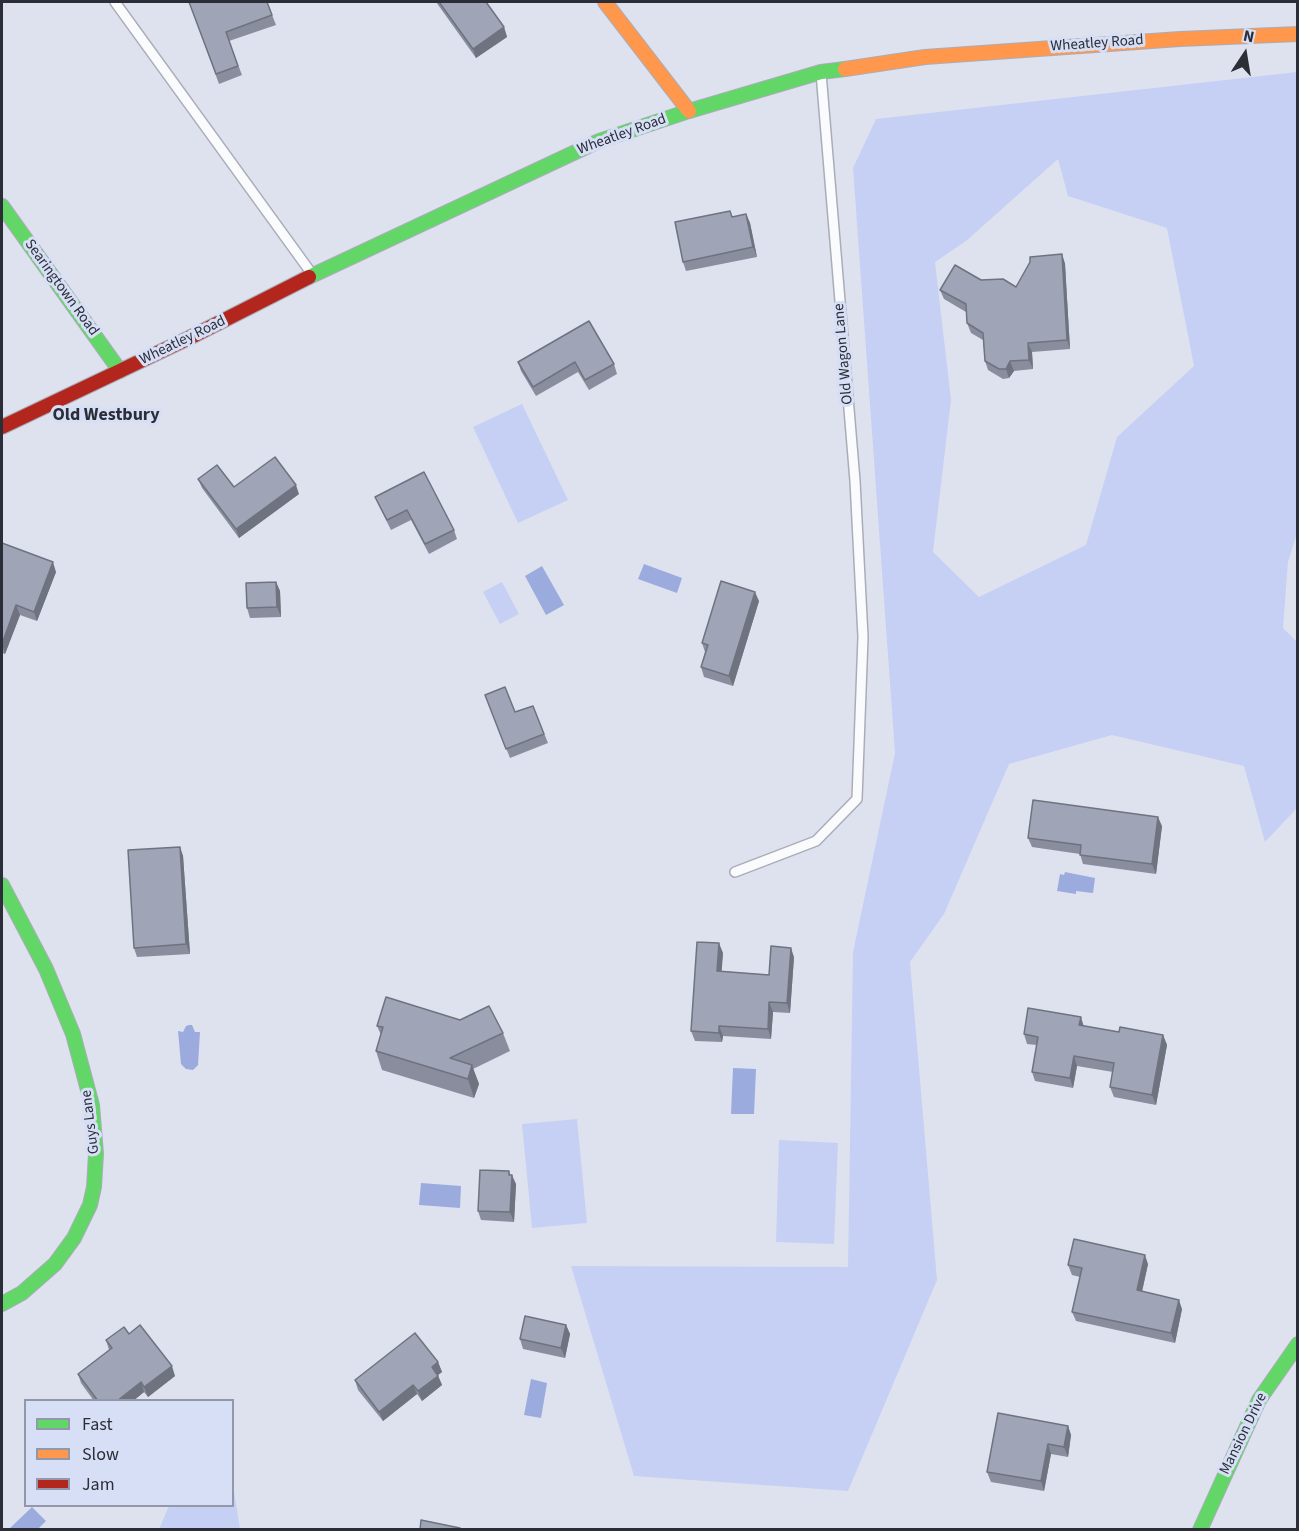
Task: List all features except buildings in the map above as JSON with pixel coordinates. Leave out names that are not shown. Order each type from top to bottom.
[{"type":"street","points":[[605,2],[689,111]]},
{"type":"street","name":"Wheatley Road","points":[[2,427],[189,338],[313,275],[599,141],[689,111],[821,72],[925,57],[1156,40],[1298,34]]},
{"type":"street","name":"Searingtown Road","points":[[2,206],[120,371]]},
{"type":"street","name":"Guys Lane","points":[[2,885],[46,969],[73,1034],[92,1105],[96,1154],[94,1187],[90,1205],[74,1238],[55,1263],[22,1293],[2,1304]]},
{"type":"street","name":"Mansion Drive","points":[[1200,1530],[1259,1400],[1298,1344]]},
{"type":"lane","points":[[115,2],[313,275]]},
{"type":"lane","name":"Old Wagon Lane","points":[[735,872],[816,841],[857,799],[863,637],[855,481],[821,72]]},
{"type":"shaded area","points":[[1297,72],[1298,530],[1288,562],[1283,628],[1297,642],[1297,808],[1265,842],[1244,766],[1112,735],[1009,764],[944,914],[910,962],[937,1280],[848,1491],[634,1476],[571,1266],[848,1267],[853,952],[895,753],[853,168],[876,119]],"holes":[[[1058,159],[1068,196],[1167,228],[1194,366],[1117,437],[1086,545],[979,597],[933,552],[951,400],[935,262],[966,241]]]},
{"type":"shaded area","points":[[522,404],[568,500],[518,523],[473,427]]},
{"type":"shaded area","points":[[644,564],[682,578],[677,593],[638,579]]},
{"type":"shaded area","points":[[542,566],[564,605],[546,615],[525,576]]},
{"type":"shaded area","points":[[502,582],[519,614],[500,624],[483,592]]},
{"type":"shaded area","points":[[1065,872],[1095,878],[1093,893],[1076,891],[1076,894],[1057,891],[1060,874],[1064,875]]},
{"type":"shaded area","points":[[189,1025],[192,1025],[195,1032],[200,1032],[198,1065],[193,1070],[186,1069],[181,1064],[178,1031],[183,1032]]},
{"type":"shaded area","points":[[733,1068],[756,1069],[754,1114],[731,1114]]},
{"type":"shaded area","points":[[577,1119],[587,1223],[532,1228],[522,1124]]},
{"type":"shaded area","points":[[779,1140],[838,1143],[834,1244],[776,1242]]},
{"type":"shaded area","points":[[421,1183],[461,1186],[460,1208],[419,1205]]},
{"type":"shaded area","points":[[531,1379],[547,1383],[541,1418],[524,1415]]},
{"type":"shaded area","points":[[234,1491],[240,1529],[159,1529],[169,1507],[234,1507]]},
{"type":"shaded area","points":[[32,1507],[46,1521],[38,1529],[9,1529]]},
{"type":"traffic: fast","points":[[309,277],[599,141],[689,111],[821,72],[845,69]]},
{"type":"traffic: fast","points":[[2,206],[120,371]]},
{"type":"traffic: fast","points":[[2,885],[46,969],[73,1034],[92,1105],[96,1154],[94,1187],[90,1205],[74,1238],[55,1264],[22,1293],[2,1304]]},
{"type":"traffic: fast","points":[[1200,1530],[1259,1400],[1298,1344]]},
{"type":"traffic: slow","points":[[605,2],[689,111]]},
{"type":"traffic: slow","points":[[845,69],[925,57],[1180,39],[1298,34]]},
{"type":"traffic: jam","points":[[2,427],[189,338],[309,277]]},
{"type":"district","name":"Old Westbury","points":[[106,416]]}]
